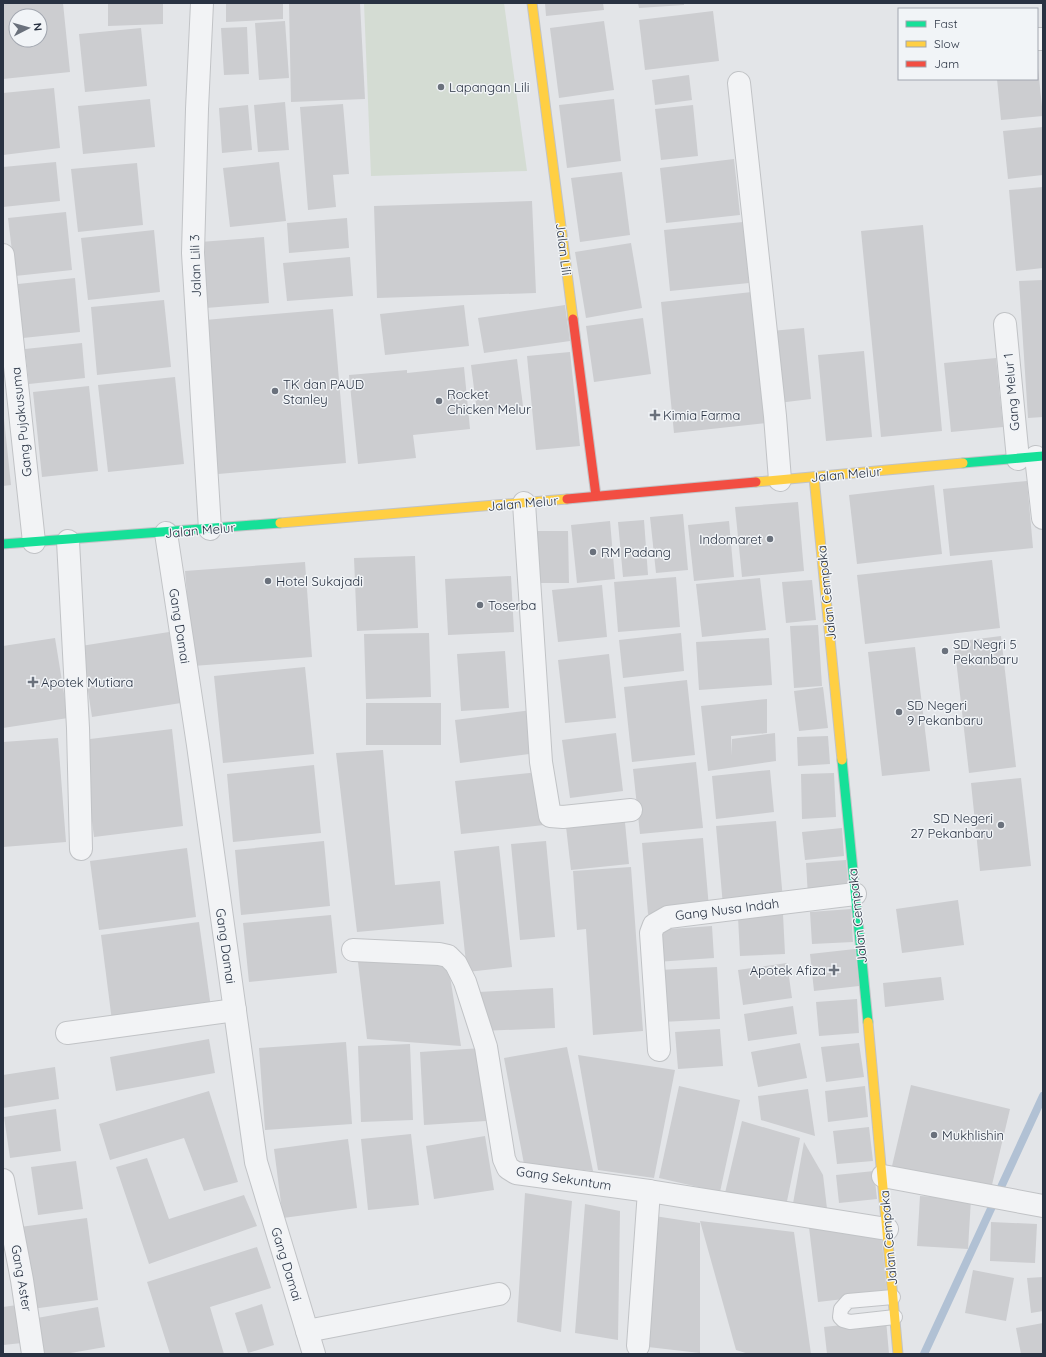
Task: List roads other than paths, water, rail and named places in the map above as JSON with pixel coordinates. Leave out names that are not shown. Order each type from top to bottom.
[{"type":"street","name":"Jalan Lili 3","points":[[202,3],[193,253],[210,529]]},
{"type":"street","name":"Jalan Lili","points":[[532,3],[596,496]]},
{"type":"street","points":[[739,83],[775,416],[780,480]]},
{"type":"street","name":"Gang Pujakusuma","points":[[3,255],[34,542]]},
{"type":"street","name":"Gang Melur 1","points":[[1005,324],[1043,518]]},
{"type":"street","name":"Jalan Melur","points":[[3,544],[68,541],[166,533],[1032,458]]},
{"type":"street","name":"Jalan Cempaka","points":[[814,477],[883,1176],[898,1354]]},
{"type":"street","points":[[524,503],[541,762],[550,816],[564,817],[631,810]]},
{"type":"street","name":"Gang Damai","points":[[166,533],[198,745],[256,1162],[314,1354]]},
{"type":"street","points":[[68,541],[78,728],[81,849]]},
{"type":"street","name":"Gang Nusa Indah","points":[[659,1050],[651,933],[654,924],[668,917],[855,894]]},
{"type":"street","name":"Gang Sekuntum","points":[[353,950],[439,954],[448,956],[456,964],[465,982],[486,1047],[504,1159],[508,1168],[516,1173],[648,1191],[887,1229]]},
{"type":"street","points":[[67,1033],[235,1010]]},
{"type":"street","points":[[883,1176],[1043,1206]]},
{"type":"street","name":"Gang Aster","points":[[3,1180],[34,1354]]},
{"type":"street","points":[[638,1346],[648,1191]]},
{"type":"street","points":[[307,1331],[498,1294]]},
{"type":"lane","points":[[894,1298],[848,1301],[841,1309],[840,1316],[843,1320],[850,1322],[895,1317]]},
{"type":"waterway","points":[[924,1354],[1043,1096]]},
{"type":"place","name":"Lapangan Lili","points":[[441,87]]},
{"type":"place","name":"TK dan PAUD Stanley","points":[[275,391]]},
{"type":"place","name":"Rocket Chicken Melur","points":[[439,401]]},
{"type":"place","name":"Kimia Farma","points":[[655,415]]},
{"type":"place","name":"Indomaret","points":[[770,539]]},
{"type":"place","name":"RM Padang","points":[[593,552]]},
{"type":"place","name":"Hotel Sukajadi","points":[[268,581]]},
{"type":"place","name":"Toserba","points":[[480,605]]},
{"type":"place","name":"SD Negri 5 Pekanbaru","points":[[945,651]]},
{"type":"place","name":"Apotek Mutiara","points":[[33,682]]},
{"type":"place","name":"SD Negeri 9 Pekanbaru","points":[[899,712]]},
{"type":"place","name":"SD Negeri 27 Pekanbaru","points":[[1001,825]]},
{"type":"place","name":"Apotek Afiza","points":[[834,970]]},
{"type":"place","name":"Mukhlishin","points":[[934,1135]]}]
